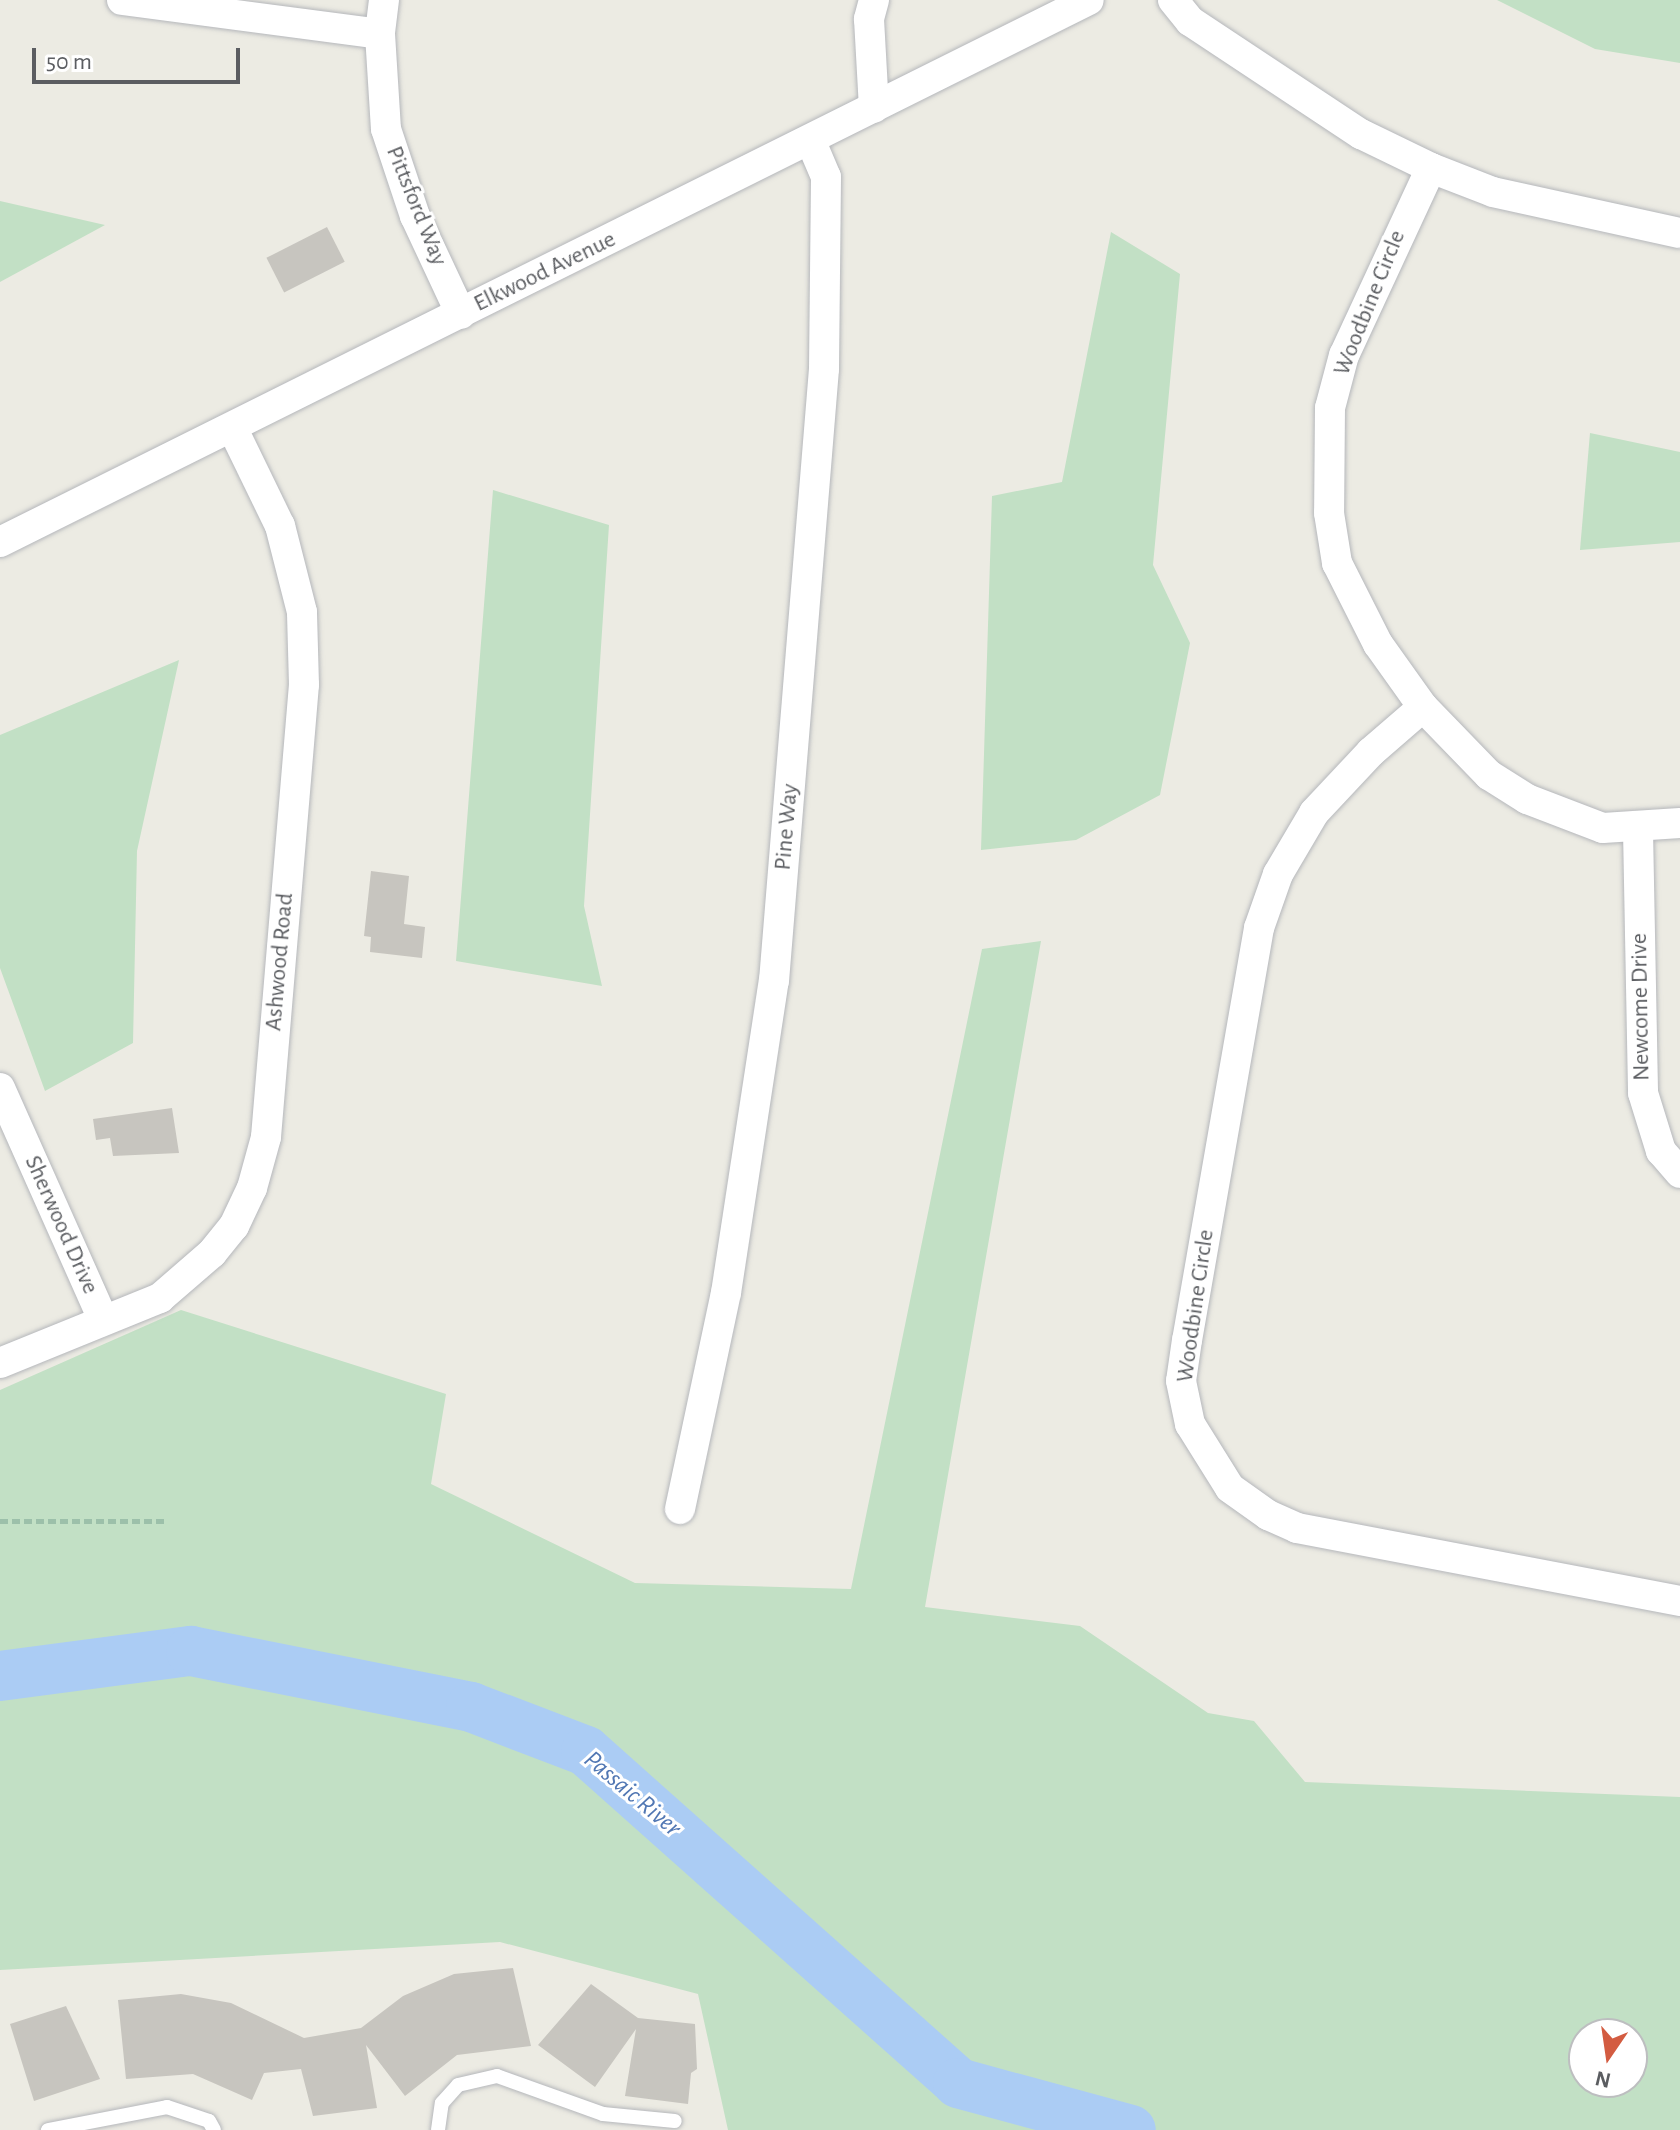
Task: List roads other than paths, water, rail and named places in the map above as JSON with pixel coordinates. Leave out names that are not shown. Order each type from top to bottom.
[{"type":"street","points":[[122,0],[380,34]]},
{"type":"street","name":"Pittsford Way","points":[[384,0],[380,34],[386,129],[396,167],[461,314]]},
{"type":"street","points":[[874,0],[869,19],[874,108]]},
{"type":"street","name":"Elkwood Avenue","points":[[0,542],[233,429],[1089,0]]},
{"type":"street","points":[[1173,0],[1190,21],[1361,134],[1431,168],[1493,192],[1680,233]]},
{"type":"street","name":"Pine Way","points":[[680,1509],[726,1293],[774,981],[824,369],[826,177],[811,141]]},
{"type":"street","name":"Woodbine Circle","points":[[1431,168],[1344,355],[1330,408],[1327,458],[1337,563],[1378,644],[1423,707],[1489,775],[1527,799],[1603,828],[1638,830],[1680,823]]},
{"type":"street","name":"Ashwood Road","points":[[0,1363],[160,1298],[212,1253],[234,1226],[252,1188],[266,1137],[304,685],[302,612],[280,526],[233,429]]},
{"type":"street","name":"Woodbine Circle","points":[[1423,707],[1371,752],[1314,813],[1278,874],[1259,928],[1181,1381],[1190,1424],[1230,1488],[1297,1528],[1680,1601]]},
{"type":"street","name":"Newcome Drive","points":[[1638,830],[1643,1093],[1661,1151],[1680,1173]]},
{"type":"street","name":"Sherwood Drive","points":[[0,1088],[103,1319]]},
{"type":"lane","points":[[438,2130],[442,2103],[458,2085],[497,2076],[603,2114],[675,2121]]},
{"type":"lane","points":[[48,2130],[167,2107],[200,2117],[214,2130]]},
{"type":"waterway","name":"Passaic River","points":[[0,1676],[191,1651],[471,1707],[586,1751],[958,2083],[1131,2130]]}]
